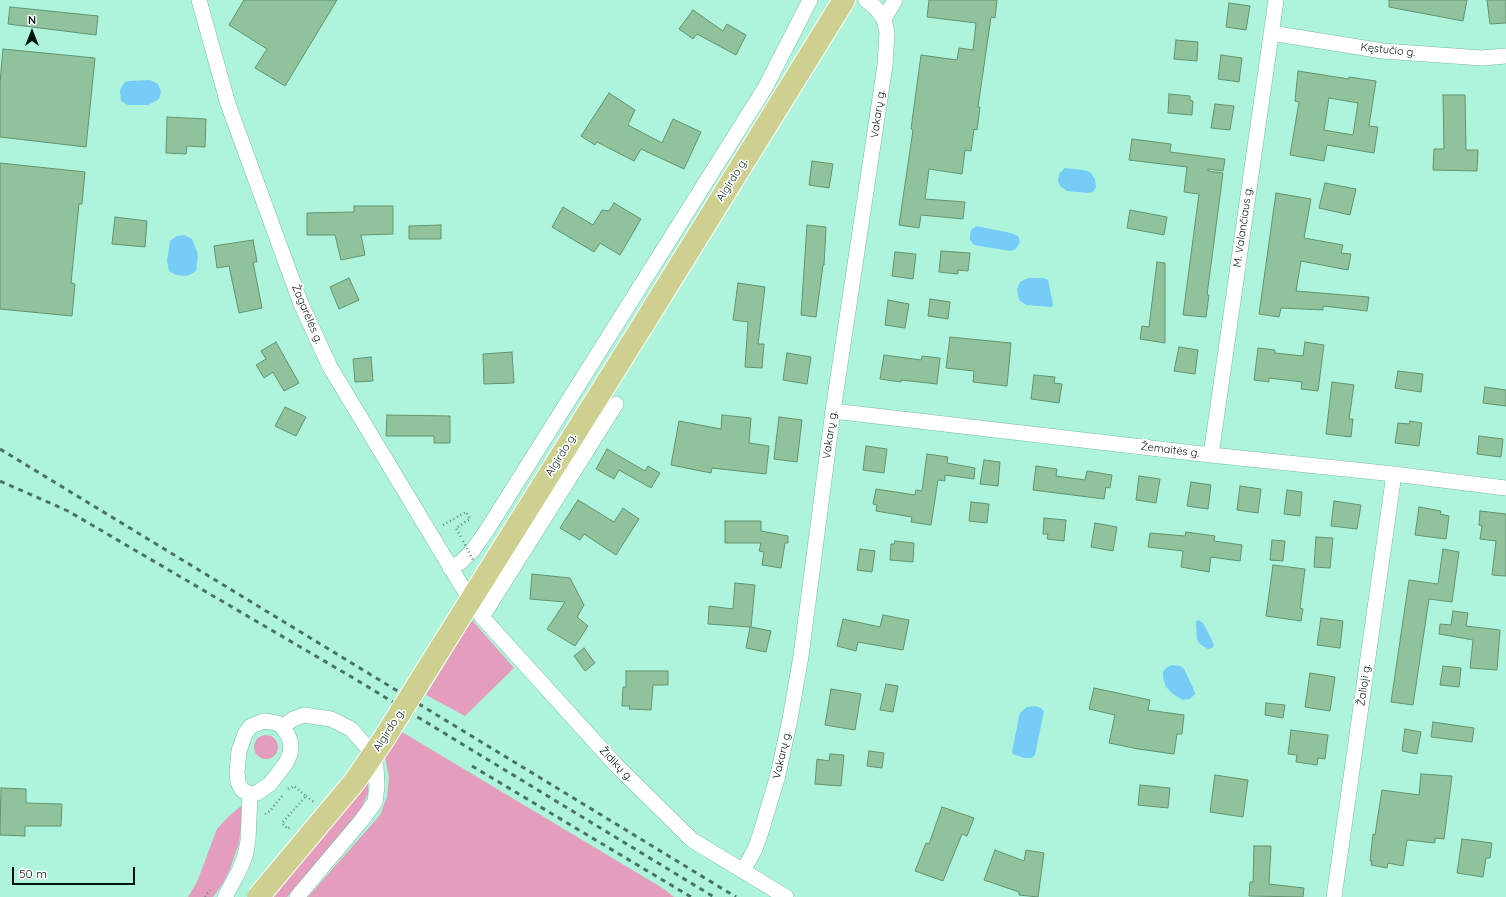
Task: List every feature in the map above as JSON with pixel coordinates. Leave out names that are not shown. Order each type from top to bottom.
[{"type":"main road","name":"Algirdo g.","points":[[258,897],[355,781],[383,740],[844,0]]},
{"type":"street","name":"Žagarėlės g.","points":[[199,0],[228,104],[301,304],[330,366],[472,603]]},
{"type":"street","points":[[450,568],[461,562],[473,550],[487,530],[765,88],[810,0]]},
{"type":"street","points":[[866,0],[875,7],[884,19],[895,0]]},
{"type":"street","name":"M. Valančiaus g.","points":[[1211,455],[1276,0]]},
{"type":"street","name":"Vakarų g.","points":[[742,871],[755,849],[778,776],[801,656],[833,411],[886,55],[887,33],[884,19]]},
{"type":"street","name":"Kęstučio g.","points":[[1271,33],[1383,51],[1482,58],[1506,56]]},
{"type":"street","points":[[482,617],[616,404]]},
{"type":"street","name":"Žemaitės g.","points":[[833,411],[1506,488]]},
{"type":"street","name":"Žalioji g.","points":[[1334,897],[1394,474]]},
{"type":"street","name":"Židikų g.","points":[[472,603],[482,617],[616,765],[692,840],[786,897]]},
{"type":"street","points":[[282,727],[293,718],[304,715],[331,718],[351,730],[367,747],[376,767],[377,786],[375,802],[361,821],[297,897]]},
{"type":"street","points":[[264,721],[278,723],[288,736],[291,744],[290,754],[286,763],[270,784],[257,793],[250,794],[242,790],[239,786],[237,772],[239,751],[245,734],[251,726],[264,721]]},
{"type":"street","points":[[225,897],[240,869],[245,856],[248,841],[250,794]]},
{"type":"path","points":[[442,526],[466,512],[470,518],[456,528],[474,561]]},
{"type":"path","points":[[293,824],[288,829],[282,823],[302,801]]},
{"type":"shaded area","points":[[472,620],[514,668],[465,716],[426,695]]},
{"type":"shaded area","points":[[402,732],[664,889],[674,897],[308,897],[380,815],[387,797],[389,777],[385,758]]},
{"type":"shaded area","points":[[266,735],[271,736],[277,742],[277,752],[271,758],[266,759],[261,758],[255,752],[254,747],[255,742],[261,736]]},
{"type":"shaded area","points":[[368,781],[368,794],[359,812],[287,897],[272,897]]},
{"type":"shaded area","points":[[241,806],[242,817],[239,843],[230,869],[223,883],[213,897],[188,897],[197,882],[217,829]]},
{"type":"water","points":[[150,80],[158,84],[161,92],[159,99],[148,105],[128,105],[121,101],[120,90],[124,83],[128,81]]},
{"type":"water","points":[[1065,168],[1090,172],[1095,179],[1096,187],[1093,192],[1087,193],[1067,191],[1060,186],[1058,181],[1059,174]]},
{"type":"water","points":[[976,226],[1011,233],[1018,236],[1020,242],[1016,249],[1010,251],[974,245],[970,240],[970,235],[971,230]]},
{"type":"water","points":[[184,235],[192,239],[198,254],[196,271],[187,276],[176,275],[169,271],[167,261],[170,241],[177,236]]},
{"type":"water","points":[[1028,278],[1043,278],[1048,280],[1053,304],[1052,307],[1026,305],[1019,300],[1017,289],[1020,282]]},
{"type":"water","points":[[1199,620],[1203,623],[1212,640],[1214,645],[1212,648],[1208,649],[1201,645],[1197,640],[1196,621]]},
{"type":"water","points":[[1171,665],[1180,666],[1184,669],[1195,694],[1190,699],[1183,700],[1174,695],[1166,687],[1163,672]]},
{"type":"water","points":[[1035,706],[1041,708],[1044,712],[1035,755],[1031,758],[1024,758],[1013,754],[1012,751],[1020,713],[1027,707]]},
{"type":"building","points":[[244,0],[337,0],[285,86],[255,68],[267,49],[229,25]]},
{"type":"building","points":[[929,0],[997,0],[995,18],[991,17],[978,107],[980,107],[977,130],[974,129],[971,151],[965,150],[962,174],[929,169],[925,199],[965,202],[963,219],[921,215],[919,228],[899,225],[913,130],[911,129],[921,55],[957,60],[959,48],[973,50],[976,23],[927,17]]},
{"type":"building","points":[[1389,0],[1467,0],[1463,21],[1389,7]]},
{"type":"building","points":[[1487,0],[1506,0],[1506,23],[1490,24]]},
{"type":"building","points":[[1229,3],[1250,6],[1246,30],[1226,27]]},
{"type":"building","points":[[10,7],[98,16],[96,35],[8,24]]},
{"type":"building","points":[[693,10],[723,31],[727,24],[746,35],[736,55],[697,34],[693,39],[679,29]]},
{"type":"building","points":[[1176,40],[1198,42],[1197,61],[1174,59]]},
{"type":"building","points":[[3,49],[95,58],[86,147],[0,137],[0,83]]},
{"type":"building","points":[[1221,55],[1242,58],[1239,82],[1218,79]]},
{"type":"building","points":[[1298,71],[1349,79],[1349,77],[1376,81],[1369,126],[1378,127],[1374,153],[1327,145],[1324,161],[1290,155],[1299,102],[1295,101]],"holes":[[[1329,98],[1358,103],[1353,135],[1324,130]]]},
{"type":"building","points":[[609,93],[635,110],[628,125],[662,143],[673,119],[701,132],[684,169],[641,149],[634,161],[597,142],[595,145],[581,136]]},
{"type":"building","points":[[1169,94],[1190,96],[1190,100],[1193,101],[1192,115],[1168,113]]},
{"type":"building","points":[[1443,95],[1465,95],[1466,150],[1478,150],[1477,171],[1433,170],[1434,149],[1444,149]]},
{"type":"building","points":[[1215,104],[1234,106],[1230,130],[1211,128]]},
{"type":"building","points":[[167,117],[206,119],[205,147],[187,146],[186,154],[166,153]]},
{"type":"building","points":[[1132,139],[1171,144],[1170,152],[1225,159],[1223,171],[1208,169],[1208,171],[1223,173],[1207,295],[1209,295],[1206,317],[1183,315],[1199,194],[1184,192],[1187,167],[1129,160]]},
{"type":"building","points":[[812,161],[833,164],[829,188],[809,185]]},
{"type":"building","points":[[0,163],[85,172],[82,204],[79,204],[71,283],[75,284],[72,316],[0,309]]},
{"type":"building","points":[[1325,183],[1356,189],[1350,215],[1319,208]]},
{"type":"building","points":[[1276,193],[1311,199],[1304,238],[1343,245],[1341,253],[1351,254],[1348,270],[1301,261],[1296,291],[1369,297],[1367,311],[1323,306],[1323,310],[1281,308],[1279,317],[1259,314]]},
{"type":"building","points":[[614,203],[641,219],[620,255],[600,243],[594,252],[552,227],[563,207],[593,225],[602,210],[609,211]]},
{"type":"building","points":[[354,206],[393,206],[393,234],[361,235],[365,255],[341,260],[335,235],[307,235],[307,213],[354,212]]},
{"type":"building","points":[[1130,210],[1167,217],[1164,235],[1127,228]]},
{"type":"building","points":[[115,217],[147,221],[145,247],[112,244]]},
{"type":"building","points":[[441,225],[441,239],[409,239],[409,226]]},
{"type":"building","points":[[807,225],[826,227],[824,265],[816,317],[801,315]]},
{"type":"building","points":[[253,240],[257,262],[253,262],[262,308],[239,313],[229,266],[217,268],[214,246]]},
{"type":"building","points":[[941,251],[970,253],[968,271],[958,270],[958,274],[939,272]]},
{"type":"building","points":[[895,252],[916,254],[913,279],[892,276]]},
{"type":"building","points":[[1157,262],[1165,263],[1165,343],[1140,339],[1142,326],[1149,327]]},
{"type":"building","points":[[349,278],[359,300],[339,309],[330,287]]},
{"type":"building","points":[[738,283],[765,287],[758,344],[764,344],[762,368],[745,367],[748,322],[733,320]]},
{"type":"building","points":[[930,299],[950,302],[948,319],[928,316]]},
{"type":"building","points":[[888,300],[909,304],[905,328],[885,325]]},
{"type":"building","points":[[950,337],[1011,343],[1007,386],[973,382],[974,371],[946,368]]},
{"type":"building","points":[[276,342],[299,383],[284,391],[273,372],[264,378],[256,365],[266,359],[261,351]]},
{"type":"building","points":[[1305,342],[1324,345],[1318,391],[1301,389],[1302,382],[1269,378],[1269,382],[1254,380],[1258,348],[1275,350],[1275,353],[1303,356]]},
{"type":"building","points":[[1179,347],[1198,350],[1195,374],[1174,371]]},
{"type":"building","points":[[512,352],[514,383],[484,384],[483,354]]},
{"type":"building","points":[[787,353],[811,357],[807,384],[783,380]]},
{"type":"building","points":[[884,355],[921,360],[922,356],[940,358],[937,384],[880,379]]},
{"type":"building","points":[[371,357],[373,381],[355,382],[353,359]]},
{"type":"building","points":[[1398,371],[1423,374],[1421,392],[1395,388]]},
{"type":"building","points":[[1034,375],[1055,377],[1054,383],[1062,384],[1059,403],[1031,399]]},
{"type":"building","points":[[1332,382],[1354,385],[1349,419],[1353,419],[1351,437],[1326,434]]},
{"type":"building","points":[[1485,387],[1506,390],[1506,406],[1483,403]]},
{"type":"building","points":[[285,407],[306,417],[296,436],[275,426]]},
{"type":"building","points":[[387,415],[450,416],[450,443],[434,443],[434,436],[386,436]]},
{"type":"building","points":[[722,415],[751,418],[749,443],[769,446],[766,474],[712,468],[711,473],[671,465],[679,421],[721,429]]},
{"type":"building","points":[[779,417],[802,420],[797,462],[774,459]]},
{"type":"building","points":[[1410,421],[1422,423],[1419,446],[1395,443],[1398,423],[1409,424]]},
{"type":"building","points":[[1479,436],[1503,439],[1501,457],[1477,454]]},
{"type":"building","points":[[866,446],[887,449],[884,473],[863,470]]},
{"type":"building","points":[[607,449],[645,471],[648,466],[660,473],[651,488],[619,470],[614,479],[596,469]]},
{"type":"building","points":[[927,454],[948,457],[947,463],[975,468],[974,479],[945,475],[945,481],[938,480],[931,525],[911,522],[912,517],[876,511],[877,505],[873,504],[876,489],[915,495],[916,490],[922,491]]},
{"type":"building","points":[[984,460],[1000,462],[998,486],[980,484]]},
{"type":"building","points":[[1036,466],[1057,469],[1056,476],[1085,480],[1087,471],[1112,475],[1110,488],[1106,487],[1104,499],[1033,490]]},
{"type":"building","points":[[1139,476],[1160,479],[1156,503],[1136,500]]},
{"type":"building","points":[[1191,482],[1211,485],[1208,509],[1187,506]]},
{"type":"building","points":[[1240,486],[1261,489],[1258,513],[1237,510]]},
{"type":"building","points":[[1287,490],[1302,492],[1300,516],[1284,514]]},
{"type":"building","points":[[578,500],[614,522],[623,508],[639,519],[616,555],[584,534],[580,540],[560,528]]},
{"type":"building","points":[[1334,501],[1361,505],[1357,529],[1331,526]]},
{"type":"building","points":[[971,502],[989,504],[987,523],[969,521]]},
{"type":"building","points":[[1419,507],[1441,511],[1440,514],[1449,516],[1446,539],[1415,535]]},
{"type":"building","points":[[1480,511],[1506,514],[1506,576],[1492,575],[1496,541],[1480,539],[1482,526],[1479,525]]},
{"type":"building","points":[[1044,518],[1066,520],[1064,541],[1047,539],[1048,534],[1043,534]]},
{"type":"building","points":[[725,521],[761,521],[761,531],[788,536],[788,543],[785,543],[781,568],[762,565],[764,552],[759,551],[761,543],[725,543]]},
{"type":"building","points":[[1095,523],[1117,527],[1113,551],[1091,547]]},
{"type":"building","points":[[1186,532],[1215,536],[1214,541],[1242,545],[1240,561],[1211,557],[1209,572],[1181,567],[1183,551],[1148,547],[1150,533],[1185,536]]},
{"type":"building","points":[[1316,537],[1333,538],[1330,568],[1314,567]]},
{"type":"building","points":[[1272,540],[1285,541],[1283,561],[1270,560]]},
{"type":"building","points":[[895,541],[914,543],[913,562],[890,560],[891,544],[894,544]]},
{"type":"building","points":[[860,549],[875,551],[872,572],[857,570]]},
{"type":"building","points":[[1443,549],[1459,552],[1452,602],[1429,599],[1413,705],[1391,702],[1409,580],[1438,584]]},
{"type":"building","points":[[1273,565],[1305,569],[1300,608],[1303,609],[1301,621],[1266,616]]},
{"type":"building","points":[[532,574],[570,578],[584,605],[577,617],[588,626],[575,646],[547,629],[565,602],[530,599]]},
{"type":"building","points":[[735,583],[755,585],[751,627],[771,631],[766,652],[746,648],[750,627],[708,624],[709,606],[733,609]]},
{"type":"building","points":[[1453,611],[1468,613],[1466,626],[1500,630],[1497,670],[1470,668],[1473,640],[1439,634],[1440,624],[1451,625]]},
{"type":"building","points":[[883,615],[909,620],[903,650],[858,642],[856,651],[837,646],[843,619],[880,627]]},
{"type":"building","points":[[1321,618],[1343,621],[1340,648],[1317,645]]},
{"type":"building","points":[[584,648],[595,663],[585,671],[574,656]]},
{"type":"building","points":[[1443,666],[1461,668],[1459,687],[1440,685]]},
{"type":"building","points":[[626,671],[668,671],[668,685],[653,685],[651,710],[629,709],[630,706],[622,706],[623,687],[626,687]]},
{"type":"building","points":[[1310,673],[1335,677],[1330,711],[1305,707]]},
{"type":"building","points":[[886,684],[898,686],[893,712],[880,710]]},
{"type":"building","points":[[1094,688],[1150,700],[1148,710],[1184,715],[1182,734],[1177,734],[1174,754],[1109,743],[1115,715],[1089,709]]},
{"type":"building","points":[[831,689],[861,694],[855,730],[825,725]]},
{"type":"building","points":[[1266,703],[1285,705],[1283,718],[1265,715]]},
{"type":"building","points":[[1433,722],[1474,728],[1472,742],[1431,737]]},
{"type":"building","points":[[1405,729],[1421,732],[1417,754],[1402,751]]},
{"type":"building","points":[[1291,730],[1328,735],[1325,759],[1318,758],[1317,765],[1296,762],[1297,755],[1288,754]]},
{"type":"building","points":[[869,751],[884,753],[882,768],[867,766]]},
{"type":"building","points":[[830,754],[844,755],[841,786],[815,784],[817,759],[829,761]]},
{"type":"building","points":[[1421,774],[1452,776],[1444,839],[1435,838],[1435,843],[1407,840],[1403,866],[1388,863],[1387,868],[1371,865],[1372,861],[1370,861],[1373,834],[1375,835],[1382,790],[1419,795]]},
{"type":"building","points":[[1215,775],[1248,780],[1243,817],[1210,812]]},
{"type":"building","points":[[1140,785],[1170,788],[1168,808],[1138,805]]},
{"type":"building","points":[[1,788],[26,789],[26,803],[62,804],[61,826],[25,826],[25,836],[0,835]]},
{"type":"building","points":[[942,807],[974,818],[967,836],[962,834],[943,881],[915,871],[926,843],[929,844]]},
{"type":"building","points":[[1462,839],[1492,843],[1490,858],[1486,858],[1483,877],[1457,873]]},
{"type":"building","points":[[1254,846],[1271,846],[1269,884],[1304,888],[1303,897],[1249,896],[1250,882],[1253,882]]},
{"type":"building","points":[[995,850],[1024,861],[1026,850],[1044,853],[1038,897],[1019,895],[1019,892],[984,880]]},
{"type":"railway","points":[[0,449],[736,897]]},
{"type":"railway","points":[[0,481],[68,511],[355,679],[714,897]]},
{"type":"railway","points":[[472,766],[691,897]]}]
